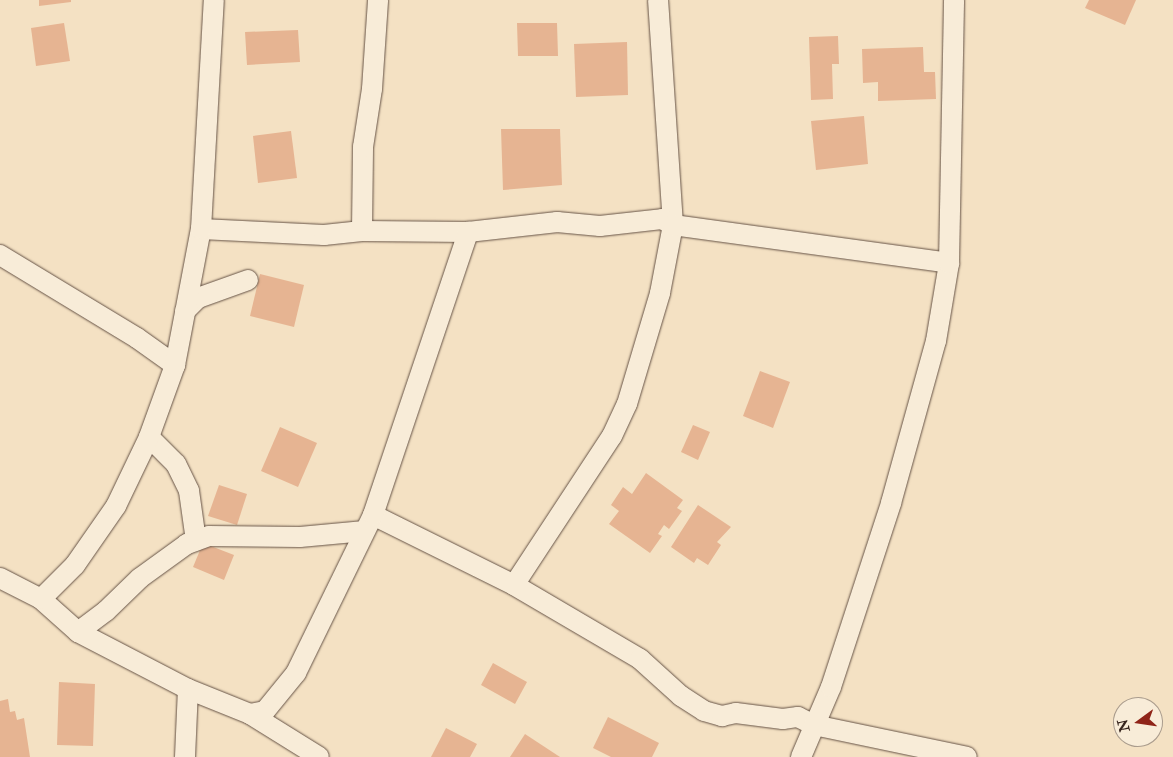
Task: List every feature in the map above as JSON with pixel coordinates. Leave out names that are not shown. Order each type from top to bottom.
[{"type":"street","points":[[41,599],[76,565],[116,506],[149,437],[175,365],[201,229],[214,0]]},
{"type":"street","points":[[362,231],[363,147],[372,89],[378,0]]},
{"type":"street","points":[[514,585],[612,436],[627,404],[660,293],[673,226],[658,0]]},
{"type":"street","points":[[801,757],[831,687],[913,432],[936,341],[949,263],[954,0]]},
{"type":"street","points":[[201,229],[324,235],[362,231],[468,232],[557,222],[600,226],[662,219],[673,226],[949,263]]},
{"type":"street","points":[[250,714],[265,711],[296,673],[369,523],[468,232]]},
{"type":"street","points":[[0,255],[137,338],[175,365]]},
{"type":"street","points":[[185,311],[198,298],[248,280]]},
{"type":"street","points":[[149,437],[176,464],[189,491],[196,541]]},
{"type":"street","points":[[78,632],[106,612],[140,578],[196,541],[209,536],[300,537],[369,523],[514,585],[640,659],[681,696],[704,711],[722,716],[736,713],[783,719],[798,717],[814,725],[968,757]]},
{"type":"street","points":[[0,578],[41,599],[78,632],[188,689],[250,714],[319,757]]},
{"type":"street","points":[[185,757],[188,689]]},
{"type":"building","points":[[39,0],[71,0],[71,2],[39,6]]},
{"type":"building","points":[[1089,0],[1136,0],[1125,25],[1085,8]]},
{"type":"building","points":[[64,23],[70,61],[36,66],[31,28]]},
{"type":"building","points":[[517,23],[557,23],[558,56],[518,56]]},
{"type":"building","points":[[298,30],[300,62],[247,65],[245,32]]},
{"type":"building","points":[[838,36],[839,64],[832,64],[833,99],[811,100],[809,37]]},
{"type":"building","points":[[627,42],[628,95],[576,97],[574,44]]},
{"type":"building","points":[[923,47],[924,72],[935,72],[936,99],[878,101],[878,82],[863,83],[862,49]]},
{"type":"building","points":[[864,116],[868,164],[816,170],[811,121]]},
{"type":"building","points":[[501,129],[560,129],[562,185],[503,190]]},
{"type":"building","points":[[291,131],[297,178],[258,183],[253,136]]},
{"type":"building","points":[[260,274],[304,285],[294,327],[250,316]]},
{"type":"building","points":[[760,371],[790,382],[773,428],[743,416]]},
{"type":"building","points":[[693,425],[710,432],[698,460],[681,452]]},
{"type":"building","points":[[280,427],[317,443],[298,487],[261,471]]},
{"type":"building","points":[[646,473],[683,500],[677,508],[682,511],[669,529],[664,525],[658,534],[662,536],[650,553],[609,524],[619,511],[611,505],[623,487],[632,494]]},
{"type":"building","points":[[219,485],[247,494],[237,525],[208,516]]},
{"type":"building","points":[[698,505],[731,527],[717,542],[721,545],[708,565],[697,558],[694,563],[671,547]]},
{"type":"building","points":[[203,543],[234,555],[224,580],[193,567]]},
{"type":"building","points":[[493,663],[527,682],[515,704],[481,685]]},
{"type":"building","points":[[59,682],[95,684],[93,746],[57,745]]},
{"type":"building","points":[[8,699],[10,712],[15,711],[17,720],[24,718],[30,757],[0,757],[0,701]]},
{"type":"building","points":[[608,717],[659,743],[652,757],[611,757],[593,748]]},
{"type":"building","points":[[446,728],[477,744],[470,757],[431,757]]},
{"type":"building","points":[[525,734],[560,757],[510,757]]}]
